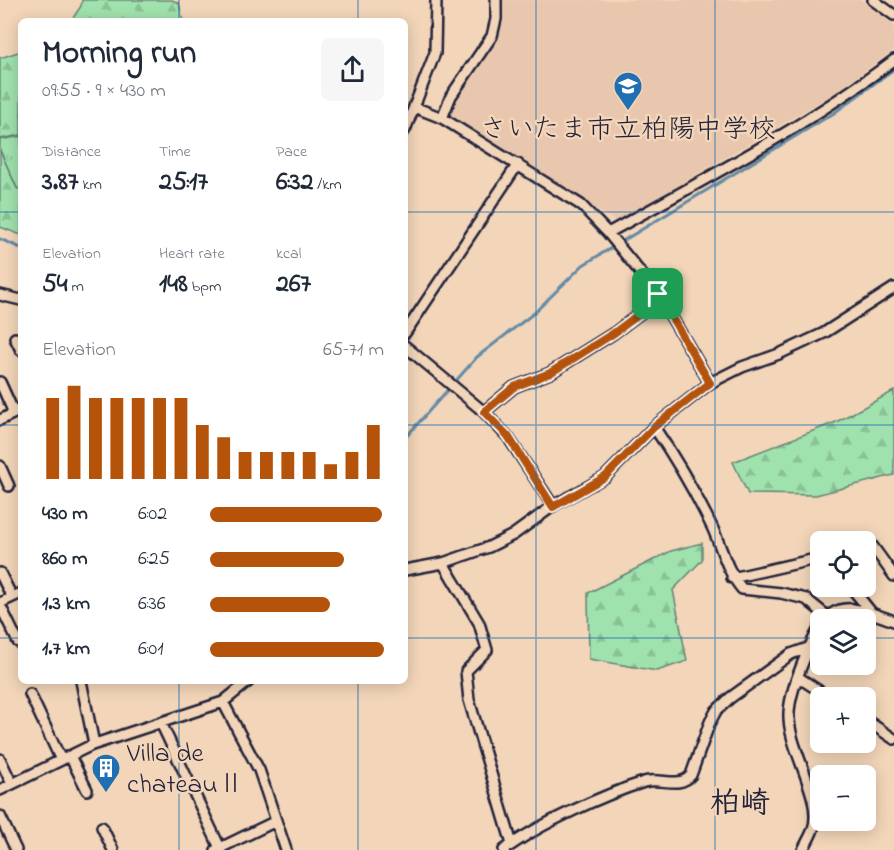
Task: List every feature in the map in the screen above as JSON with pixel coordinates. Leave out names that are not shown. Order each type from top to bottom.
[{"type":"street","points":[[408,122],[435,53],[436,0]]},
{"type":"street","points":[[442,118],[451,96],[492,36],[496,19],[496,0]]},
{"type":"street","points":[[873,0],[894,15]]},
{"type":"street","points":[[608,233],[768,143],[863,83],[894,60]]},
{"type":"street","points":[[414,107],[442,118],[581,205],[608,233],[658,294],[710,383]]},
{"type":"street","points":[[408,329],[518,164]]},
{"type":"street","points":[[408,569],[442,562],[489,547],[513,534],[553,507],[605,477],[654,427],[710,383],[824,333],[894,288]]},
{"type":"street","points":[[484,412],[514,387],[550,373],[614,333],[650,306],[658,294]]},
{"type":"street","points":[[0,295],[18,299]]},
{"type":"street","points":[[15,338],[18,344]]},
{"type":"street","points":[[408,349],[484,412],[508,436],[553,507]]},
{"type":"street","points":[[0,382],[17,411],[0,420]]},
{"type":"street","points":[[654,427],[687,478],[713,530],[732,578],[742,589],[782,592],[806,599],[817,609]]},
{"type":"street","points":[[0,466],[9,486]]},
{"type":"street","points":[[876,551],[894,576]]},
{"type":"street","points":[[732,578],[810,560]]},
{"type":"street","points":[[442,562],[479,623],[487,650],[466,671],[469,699],[508,847],[568,814],[633,785],[650,780],[679,783],[687,781],[716,711],[730,698],[791,654],[808,648]]},
{"type":"street","points":[[0,573],[12,597]]},
{"type":"street","points":[[18,594],[0,604],[18,642]]},
{"type":"street","points":[[859,597],[869,609]]},
{"type":"street","points":[[876,615],[894,621]]},
{"type":"street","points":[[803,850],[814,828],[815,807],[794,744],[789,715],[798,677],[810,644]]},
{"type":"street","points":[[798,677],[813,687]]},
{"type":"street","points":[[82,684],[94,744]]},
{"type":"street","points":[[0,790],[94,744],[224,702],[245,684]]},
{"type":"street","points":[[30,694],[87,790]]},
{"type":"street","points":[[224,702],[259,770],[286,850]]},
{"type":"street","points":[[161,723],[218,849],[276,821]]},
{"type":"street","points":[[876,727],[894,739]]},
{"type":"street","points":[[0,759],[12,784]]},
{"type":"street","points":[[0,816],[16,850]]},
{"type":"street","points":[[102,827],[113,850]]},
{"type":"shaded area","name":"さいたま市立柏陽中学校","points":[[500,0],[861,0],[894,25],[894,50],[833,94],[616,222],[452,115],[452,106],[456,97],[477,72],[499,35]]},
{"type":"green space","points":[[82,0],[172,0],[179,3],[182,18],[73,18]]},
{"type":"green space","points":[[18,52],[18,136],[0,139],[0,58]]},
{"type":"green space","points":[[18,137],[18,188],[0,150],[0,140]]},
{"type":"green space","points":[[0,150],[18,188],[18,234],[0,227]]},
{"type":"green space","points":[[894,391],[894,475],[816,495],[748,494],[733,462],[836,422]]},
{"type":"green space","points":[[702,543],[702,560],[673,590],[687,661],[657,671],[589,659],[588,593],[671,551]]},
{"type":"waterway","points":[[408,435],[477,357],[534,313],[583,265],[834,113],[894,69]]},
{"type":"waterway","points":[[0,239],[18,247]]},
{"type":"place","name":"さいたま市立柏陽中学校","points":[[628,112]]},
{"type":"place","name":"Villa de chateauⅡ","points":[[106,794]]},
{"type":"district","name":"柏崎","points":[[740,802]]},
{"type":"route","points":[[658,294],[710,383],[654,427],[605,477],[553,507],[508,436],[484,412],[514,387],[550,373],[614,333],[640,315],[658,294]]}]
